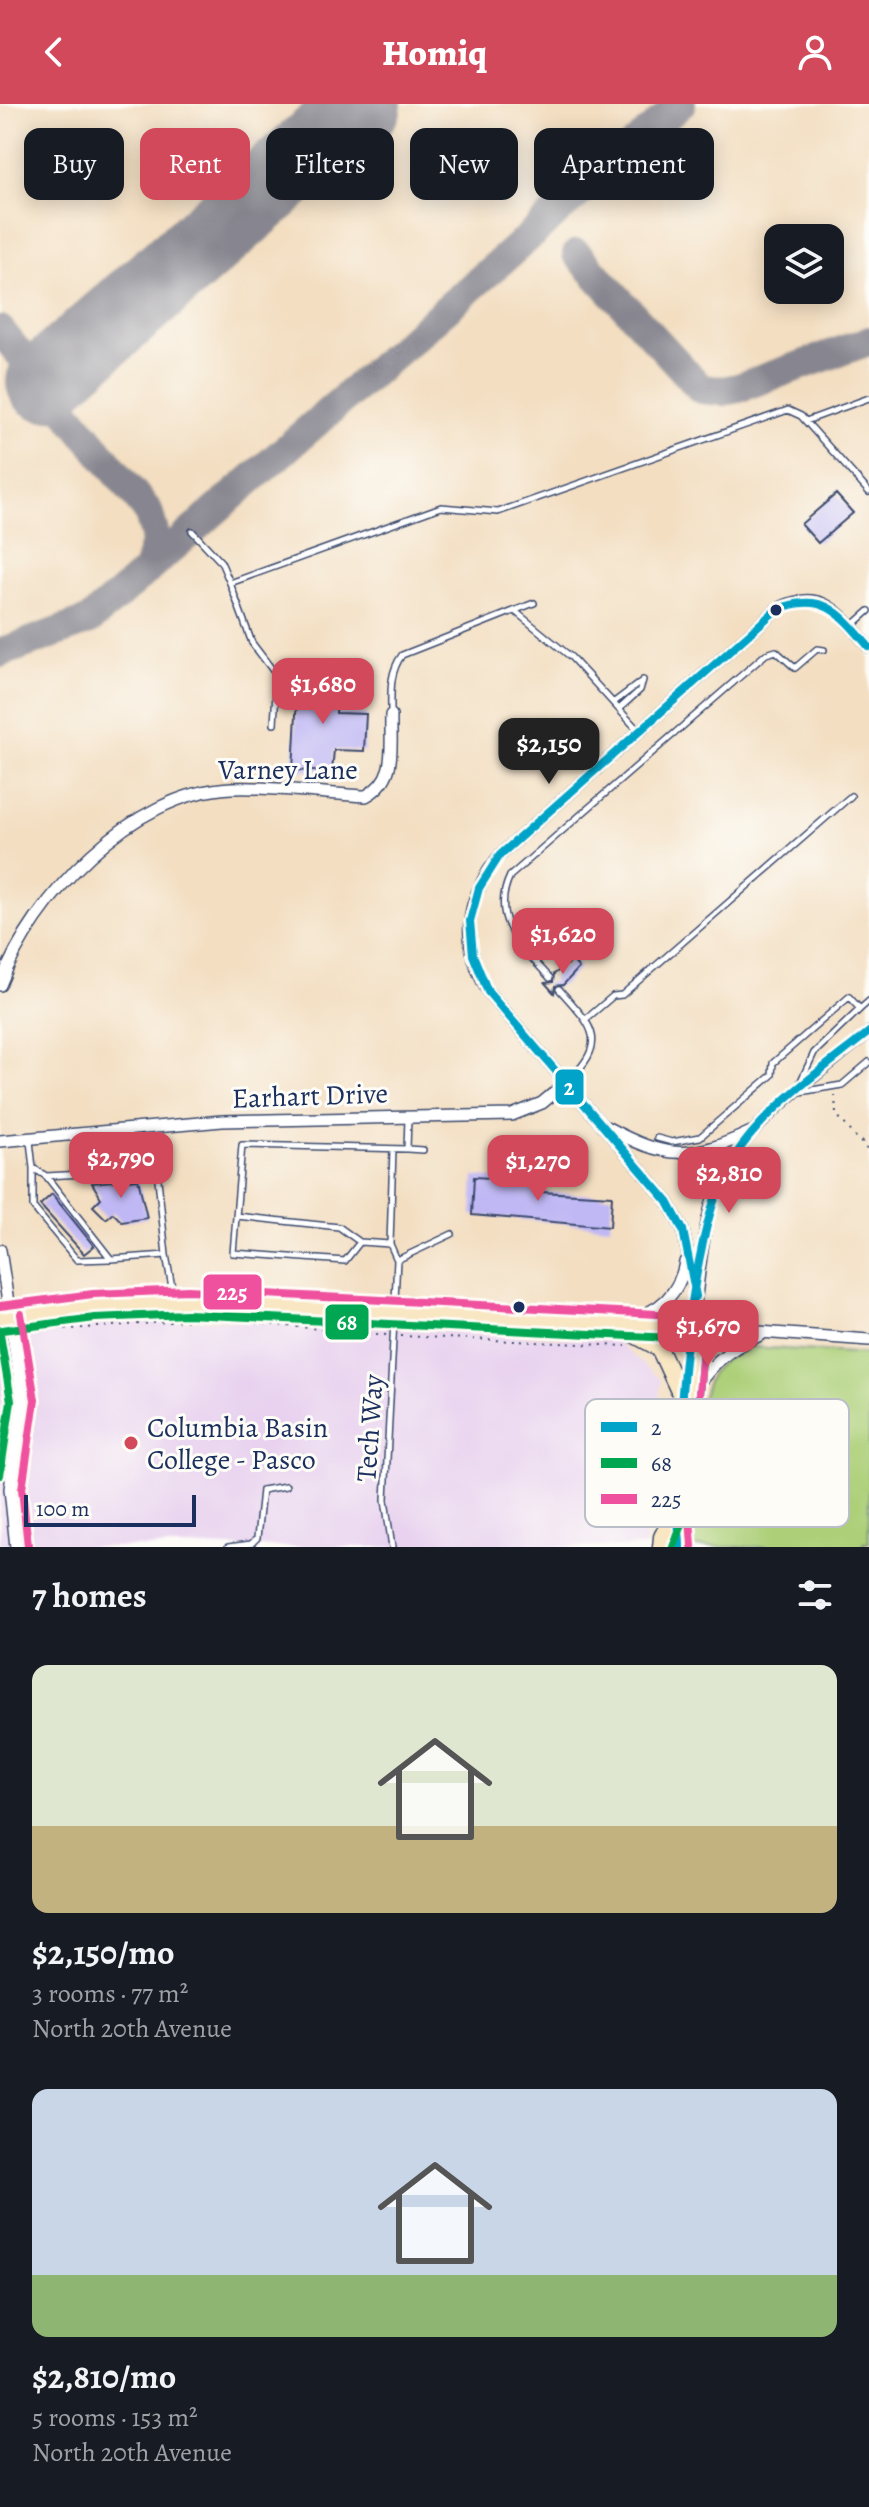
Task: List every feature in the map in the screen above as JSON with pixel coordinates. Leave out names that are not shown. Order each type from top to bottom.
[{"type":"main road","points":[[5,1317],[175,1303],[693,1327],[686,1399]]},
{"type":"main road","points":[[611,1323],[659,1348],[683,1399]]},
{"type":"main road","points":[[661,1547],[667,1527]]},
{"type":"main road","points":[[679,1527],[680,1547]]},
{"type":"street","points":[[696,1296],[683,1230],[668,1202],[488,992],[479,975],[469,935],[476,889],[500,855],[637,729],[786,604],[806,600],[824,603],[869,647]]},
{"type":"street","name":"Varney Lane","points":[[0,985],[10,959],[44,902],[118,833],[195,795],[230,788],[366,796],[382,787],[389,776],[391,715]]},
{"type":"street","points":[[869,1032],[756,1130],[731,1161],[715,1194],[693,1327],[869,1340]]},
{"type":"street","name":"Earhart Drive","points":[[0,1141],[222,1121],[512,1115],[542,1103],[565,1084]]},
{"type":"street","points":[[597,1122],[652,1149],[687,1155],[717,1148],[756,1130]]},
{"type":"street","points":[[0,1250],[5,1317],[23,1401],[10,1489],[16,1547]]},
{"type":"street","points":[[611,1323],[637,1317],[666,1301],[678,1287],[687,1254]]},
{"type":"street","points":[[688,1399],[711,1366],[729,1349],[766,1332]]},
{"type":"lane","points":[[806,421],[869,398]]},
{"type":"lane","points":[[230,583],[441,507],[498,512],[781,411],[795,411],[806,421],[869,492]]},
{"type":"lane","points":[[192,531],[221,562],[252,643],[277,676],[274,724]]},
{"type":"lane","name":"Varney Lane","points":[[391,715],[391,682],[394,666],[402,655],[534,603]]},
{"type":"lane","points":[[851,627],[869,611]]},
{"type":"lane","points":[[516,612],[571,657],[637,729]]},
{"type":"lane","points":[[550,978],[506,925],[502,898],[515,871],[770,651],[782,654],[795,668],[817,649],[824,650]]},
{"type":"lane","points":[[613,703],[643,680],[640,690],[619,709]]},
{"type":"lane","points":[[586,1019],[613,996],[622,995],[851,796]]},
{"type":"lane","points":[[559,989],[586,1019],[593,1036],[593,1053],[565,1084]]},
{"type":"lane","points":[[657,1138],[672,1142],[700,1137],[772,1075],[773,1063],[849,997],[860,1009]]},
{"type":"lane","points":[[869,1001],[814,1053],[797,1092],[834,1089],[869,1062]]},
{"type":"lane","points":[[407,1149],[408,1117]]},
{"type":"lane","points":[[30,1137],[33,1207],[77,1260],[166,1255]]},
{"type":"lane","points":[[360,1242],[345,1261],[233,1253],[242,1145],[423,1150]]},
{"type":"lane","points":[[393,1149],[390,1244],[397,1260],[452,1234]]},
{"type":"lane","points":[[33,1168],[46,1176],[111,1259]]},
{"type":"lane","points":[[46,1176],[157,1170],[166,1255],[175,1303]]},
{"type":"lane","points":[[236,1216],[339,1227],[360,1242],[390,1244]]},
{"type":"lane","name":"Tech Way","points":[[392,1547],[385,1486],[396,1336],[397,1260]]},
{"type":"lane","points":[[228,1547],[251,1544],[257,1538],[262,1490],[286,1486]]},
{"type":"path","points":[[835,1093],[836,1114],[869,1152]]},
{"type":"path","points":[[861,1143],[869,1137]]},
{"type":"path","points":[[42,1331],[52,1327],[71,1329],[209,1319],[396,1336],[630,1347]]},
{"type":"shaded area","points":[[244,1319],[615,1341],[661,1380],[659,1399],[585,1399],[585,1527],[647,1527],[645,1547],[0,1547],[0,1340],[95,1324]]},
{"type":"green space","points":[[750,1347],[869,1354],[869,1543],[864,1543],[864,1547],[687,1547],[688,1527],[849,1527],[849,1399],[702,1399],[714,1370]]},
{"type":"building","points":[[836,494],[853,513],[818,543],[801,524]]},
{"type":"building","points":[[298,677],[338,679],[336,713],[366,714],[364,751],[334,750],[332,772],[293,770]]},
{"type":"building","points":[[573,961],[579,968],[563,985],[555,986],[554,993],[545,983],[553,982],[554,974]]},
{"type":"building","points":[[112,1144],[113,1161],[86,1163],[85,1146]]},
{"type":"building","points":[[474,1177],[541,1181],[541,1192],[612,1196],[610,1227],[472,1215]]},
{"type":"building","points":[[138,1179],[147,1218],[122,1222],[113,1213],[106,1219],[93,1206],[101,1198],[92,1183]]},
{"type":"building","points":[[52,1194],[94,1246],[84,1254],[40,1205]]},
{"type":"taxiway","points":[[0,653],[90,620],[681,104]]},
{"type":"taxiway","points":[[577,254],[701,389],[723,391],[738,388],[869,341]]},
{"type":"taxiway","points":[[0,330],[148,511],[156,539],[147,571]]},
{"type":"runway","points":[[45,382],[363,104]]},
{"type":"transit line","name":"2","points":[[696,1296],[683,1230],[668,1202],[488,992],[473,955],[470,921],[479,888],[500,855],[776,610],[806,603],[829,608],[849,624],[869,647]]},
{"type":"transit line","name":"2","points":[[682,1399],[696,1277],[718,1191],[732,1160],[777,1107],[869,1032]]},
{"type":"transit line","name":"225","points":[[0,1306],[93,1294],[188,1290],[697,1316],[705,1327],[699,1399]]},
{"type":"transit line","name":"225","points":[[21,1314],[35,1400],[22,1489],[28,1546]]},
{"type":"transit line","name":"68","points":[[2,1330],[95,1318],[187,1314],[692,1339]]},
{"type":"transit line","name":"68","points":[[699,1399],[705,1328]]},
{"type":"transit line","name":"68","points":[[0,1335],[11,1401],[0,1475]]},
{"type":"transit line","name":"2","points":[[678,1527],[680,1547]]},
{"type":"transit line","name":"68","points":[[673,1547],[681,1527]]},
{"type":"transit line","name":"225","points":[[691,1527],[692,1546]]},
{"type":"place","name":"Columbia Basin College - Pasco","points":[[131,1443]]}]
